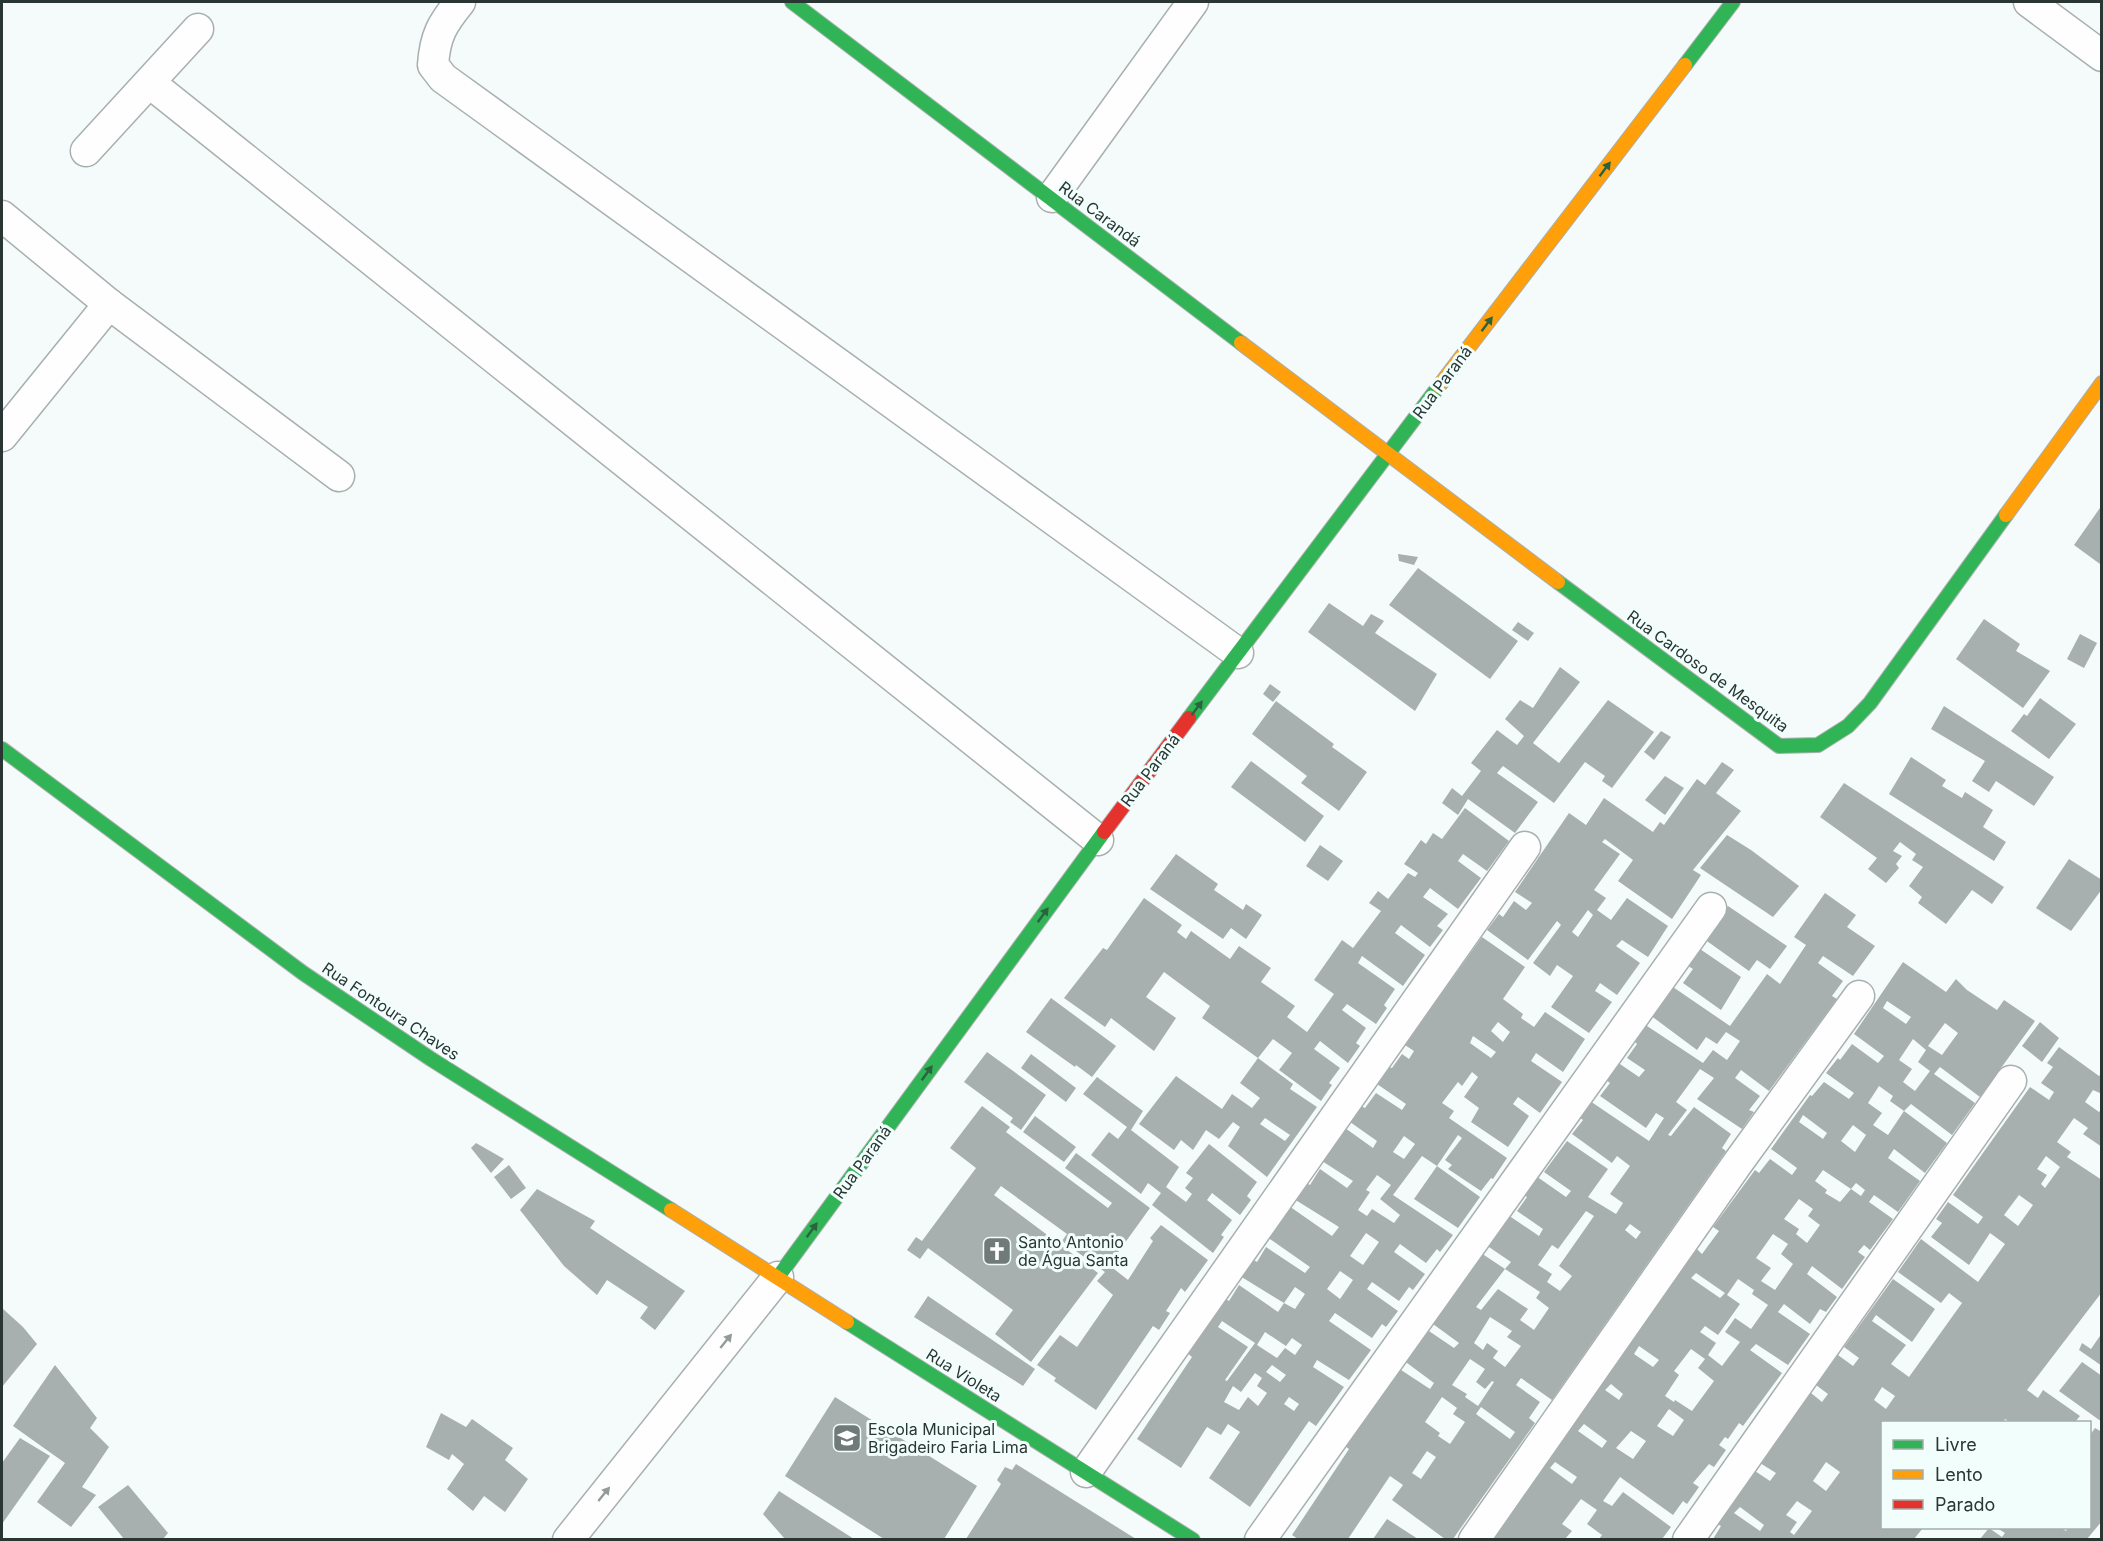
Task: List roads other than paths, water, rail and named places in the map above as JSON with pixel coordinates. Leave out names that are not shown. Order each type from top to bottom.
[{"type":"street","points":[[460,2],[444,22],[436,38],[433,65],[443,78],[1238,653]]},
{"type":"street","name":"Rua Carandá","points":[[792,2],[1052,197],[1387,454]]},
{"type":"street","points":[[1052,197],[1193,2]]},
{"type":"street","name":"Rua Paraná","points":[[568,1539],[777,1277],[1098,840],[1387,454],[1733,2]]},
{"type":"street","points":[[2034,5],[2102,56]]},
{"type":"street","points":[[86,151],[198,29]]},
{"type":"street","points":[[150,83],[1098,840]]},
{"type":"street","points":[[2,216],[109,304],[339,476]]},
{"type":"street","points":[[2,436],[109,304]]},
{"type":"street","name":"Rua Cardoso de Mesquita","points":[[1387,454],[1779,746],[1818,745],[1848,726],[1870,703],[2102,383]]},
{"type":"street","name":"Rua Fontoura Chaves","points":[[2,749],[303,973],[431,1059],[777,1277]]},
{"type":"street","points":[[1086,1472],[1525,847]]},
{"type":"street","points":[[1260,1539],[1711,909]]},
{"type":"street","points":[[1474,1539],[1737,1164],[1859,996]]},
{"type":"street","points":[[1688,1539],[2011,1080]]},
{"type":"street","name":"Rua Violeta","points":[[777,1277],[1193,1539]]},
{"type":"place","name":"Santo Antonio de Água Santa","points":[[997,1251]]},
{"type":"place","name":"Escola Municipal Brigadeiro Faria Lima","points":[[847,1438]]}]
